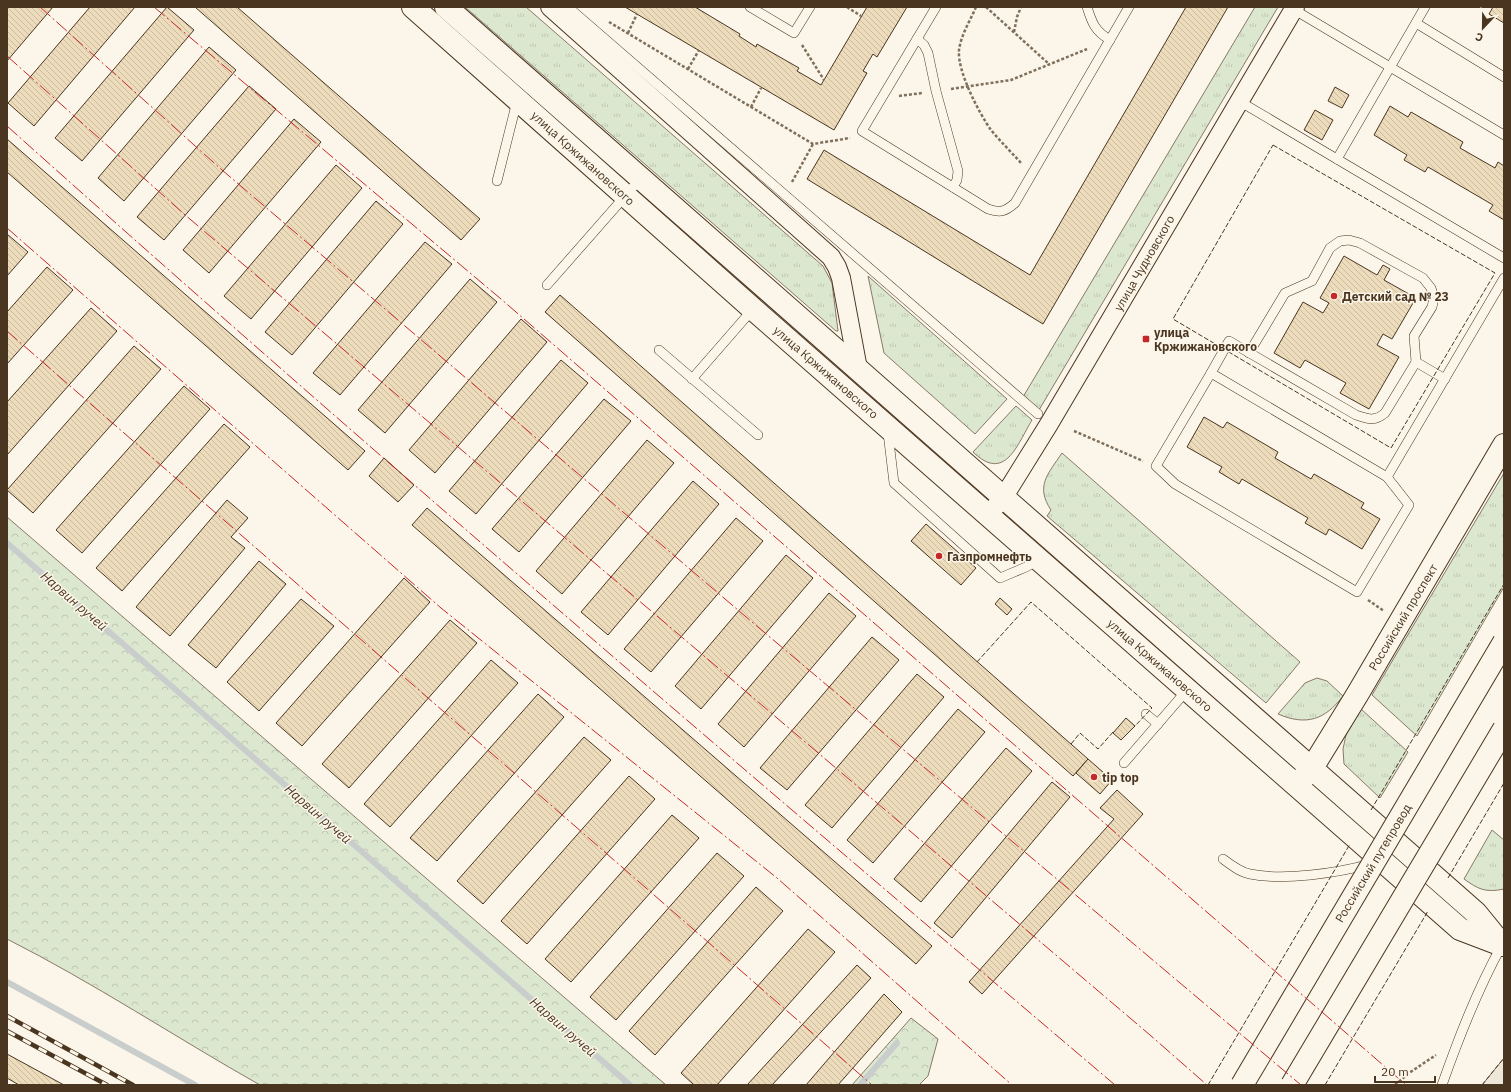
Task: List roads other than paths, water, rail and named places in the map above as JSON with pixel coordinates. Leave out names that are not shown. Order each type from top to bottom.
[{"type":"street","name":"улица Кржижановского","points":[[413,7],[625,196],[988,515],[1047,551],[1202,672],[1476,913],[1503,945]]},
{"type":"street","name":"улица Кржижановского","points":[[446,7],[769,290],[1003,498],[1047,551],[1188,689],[1460,929],[1503,945]]},
{"type":"street","points":[[550,7],[831,257],[841,278],[858,369]]},
{"type":"street","name":"улица Чудновского","points":[[988,515],[1003,498],[1060,405],[1294,8]]},
{"type":"street","points":[[753,309],[769,290]]},
{"type":"street","name":"Российский проспект","points":[[1297,785],[1312,768],[1504,445]]},
{"type":"street","name":"Российский путепровод","points":[[1242,1085],[1504,642]]},
{"type":"street","points":[[1188,689],[1202,672]]},
{"type":"street","points":[[1292,1085],[1504,729]]},
{"type":"lane","points":[[568,7],[1038,414]]},
{"type":"lane","points":[[750,7],[794,33],[810,7]]},
{"type":"lane","points":[[936,7],[862,131],[988,209],[998,212],[1008,209],[1015,203],[1129,7]]},
{"type":"lane","points":[[1087,7],[1093,24],[1100,34],[1110,40]]},
{"type":"lane","points":[[1337,159],[1425,7]]},
{"type":"lane","points":[[1294,8],[1390,68],[1504,135]]},
{"type":"lane","points":[[1416,23],[1504,77]]},
{"type":"lane","points":[[917,39],[924,45],[928,53],[936,91],[958,171],[957,180],[953,187]]},
{"type":"lane","points":[[497,181],[517,100]]},
{"type":"lane","points":[[1239,101],[1504,258]]},
{"type":"lane","points":[[547,285],[641,178]]},
{"type":"lane","points":[[1211,373],[1387,477],[1409,505],[1357,592],[1175,484],[1156,466],[1229,341],[1356,415],[1369,419],[1378,419],[1386,414],[1416,362],[1414,336],[1432,307],[1434,298],[1431,288],[1423,278],[1360,243],[1349,240],[1340,241],[1330,248],[1312,281],[1285,293],[1250,353]]},
{"type":"lane","points":[[1387,477],[1504,278]]},
{"type":"lane","points":[[692,379],[753,309]]},
{"type":"lane","points":[[659,350],[758,436]]},
{"type":"lane","points":[[1416,362],[1445,379]]},
{"type":"lane","points":[[887,425],[894,483],[1000,578],[1026,567],[1047,551]]},
{"type":"lane","points":[[1124,763],[1188,689]]},
{"type":"lane","points":[[1146,714],[1158,724]]},
{"type":"lane","points":[[1223,859],[1235,868],[1250,874],[1283,877],[1321,874],[1383,861]]},
{"type":"lane","points":[[1442,1085],[1458,1040],[1486,974],[1503,945]]},
{"type":"waterway","name":"Нарвин ручей","points":[[7,543],[630,1085]]},
{"type":"waterway","points":[[7,982],[195,1085]]},
{"type":"waterway","points":[[860,1085],[897,1043]]},
{"type":"railway","points":[[7,1016],[133,1085]]},
{"type":"railway","points":[[7,1031],[107,1085]]},
{"type":"place","name":"Детский сад № 23","points":[[1334,296]]},
{"type":"place","name":"улица Кржижановского","points":[[1146,339]]},
{"type":"place","name":"Газпромнефть","points":[[939,556]]},
{"type":"place","name":"tip top","points":[[1094,777]]}]
